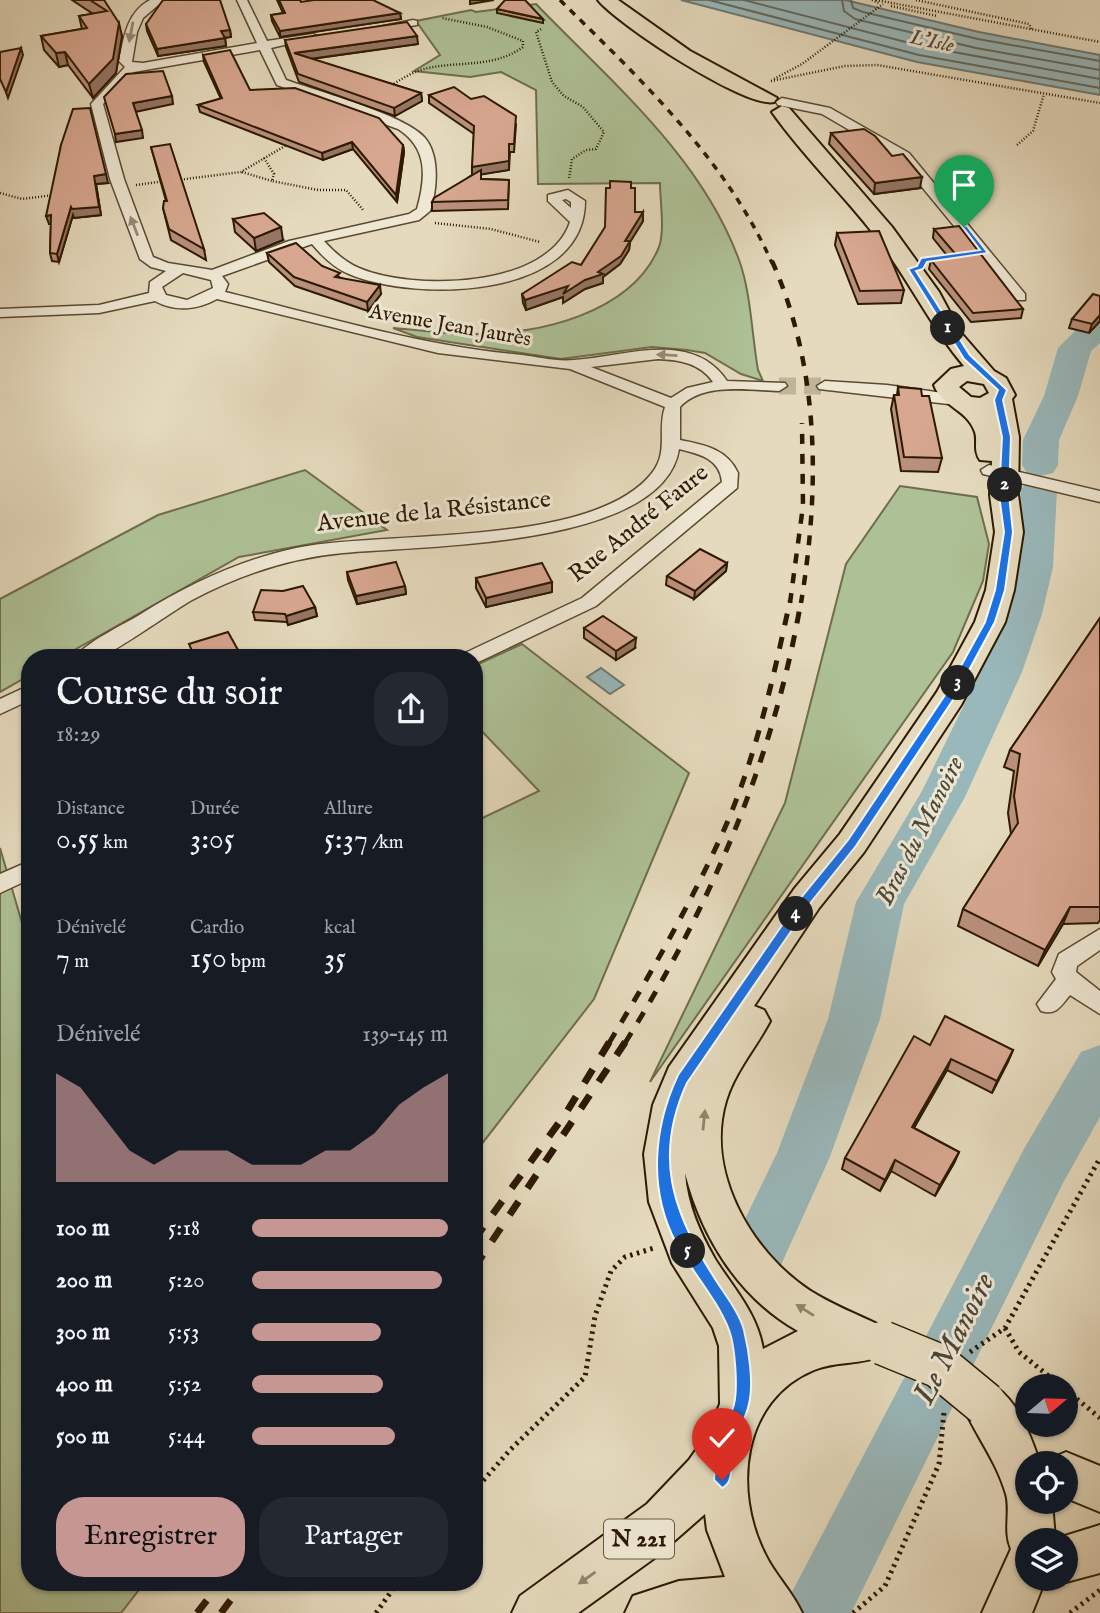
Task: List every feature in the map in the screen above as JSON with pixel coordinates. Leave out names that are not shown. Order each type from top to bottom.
[{"type":"main road","points":[[607,0],[672,47],[772,107],[802,135],[912,269],[951,336],[985,376],[999,384],[1002,395],[999,400],[986,405],[958,395]]},
{"type":"main road","points":[[742,1403],[741,1353],[736,1327],[681,1238],[667,1201],[664,1166],[671,1103],[683,1079],[807,898],[852,843],[950,697],[977,650],[997,600],[1009,532],[1004,495],[988,432],[958,395],[951,336]]},
{"type":"main road","points":[[958,395],[960,374],[985,376]]},
{"type":"main road","points":[[997,472],[1006,437],[999,400]]},
{"type":"main road","points":[[852,843],[822,906],[711,1087],[702,1118],[703,1153],[710,1193],[726,1230],[755,1269],[785,1298],[817,1318],[874,1342],[933,1362],[961,1381],[985,1404],[1015,1452]]},
{"type":"main road","points":[[773,1608],[745,1569],[729,1532],[722,1494],[724,1448],[742,1403],[770,1370],[798,1353],[828,1343],[874,1342]]},
{"type":"main road","name":"N 221","points":[[537,1613],[657,1526],[692,1494],[711,1472],[724,1448]]},
{"type":"main road","points":[[1078,1480],[1100,1489]]},
{"type":"main road","points":[[1078,1556],[1100,1549]]},
{"type":"main road","points":[[650,1613],[680,1604],[719,1599],[773,1608]]},
{"type":"street","points":[[159,0],[145,6],[134,20],[125,61],[129,65],[140,66],[320,36]]},
{"type":"street","points":[[140,66],[121,75],[97,104],[120,187],[147,259],[157,267],[214,274],[261,255],[315,239],[414,217],[423,211],[429,158],[424,143],[402,126],[281,82],[261,45],[242,0]]},
{"type":"street","points":[[366,30],[412,23]]},
{"type":"street","points":[[772,107],[816,108],[904,156],[1020,297]]},
{"type":"street","points":[[315,239],[339,263],[356,272],[415,285],[464,285],[503,278],[546,260],[575,230],[576,222],[552,200],[568,194]]},
{"type":"street","points":[[177,271],[160,280],[155,291],[158,296],[171,303],[190,304],[215,294],[221,284],[214,274]]},
{"type":"street","name":"Avenue Jean Jaurès","points":[[215,294],[438,348],[499,358],[573,365],[674,405]]},
{"type":"street","points":[[0,313],[99,310],[158,296]]},
{"type":"street","points":[[573,365],[672,354],[707,365],[723,386]]},
{"type":"street","points":[[674,405],[690,394],[723,386],[779,386]]},
{"type":"street","points":[[825,386],[958,395]]},
{"type":"street","name":"Avenue de la Résistance","points":[[100,649],[182,598],[230,574],[264,563],[351,546],[528,530],[564,524],[612,510],[641,494],[662,470],[672,443],[670,426],[674,405]]},
{"type":"street","name":"Rue André Faure","points":[[483,653],[589,602],[731,484],[730,469],[718,456],[672,443]]},
{"type":"street","points":[[997,472],[1083,490],[1100,497]]},
{"type":"street","points":[[0,707],[21,696]]},
{"type":"street","points":[[0,884],[21,874]]},
{"type":"street","points":[[1049,1004],[1084,992],[1064,972],[1067,961],[1100,938]]},
{"type":"path","points":[[874,0],[928,15],[941,14]]},
{"type":"path","points":[[874,0],[1100,43]]},
{"type":"path","points":[[916,0],[1028,24],[1032,30]]},
{"type":"path","points":[[883,4],[816,53],[770,81],[845,66],[877,65],[1100,103]]},
{"type":"path","points":[[352,108],[412,73],[440,66],[496,60],[516,55],[523,47],[523,41],[503,31],[442,18]]},
{"type":"path","points":[[541,29],[536,32],[552,82],[564,96],[583,107],[604,132],[596,149],[586,150],[572,159],[568,194]]},
{"type":"path","points":[[1017,145],[1033,131],[1044,94]]},
{"type":"path","points":[[241,172],[297,139]]},
{"type":"path","points":[[264,158],[274,174],[272,181]]},
{"type":"path","points":[[120,187],[241,172],[318,190],[346,190],[376,226]]},
{"type":"path","points":[[0,193],[22,199],[64,194]]},
{"type":"path","points":[[414,217],[421,221],[516,234],[558,249]]},
{"type":"path","points":[[912,269],[920,268],[924,260],[985,252]]},
{"type":"path","points":[[998,1332],[1005,1328],[1100,1158]]},
{"type":"path","points":[[483,1481],[510,1450],[585,1377],[588,1350],[609,1273],[620,1259],[681,1238]]},
{"type":"path","points":[[1005,1328],[1019,1352],[1046,1374]]},
{"type":"path","points":[[1078,1400],[1100,1418]]},
{"type":"path","points":[[853,1613],[885,1586],[939,1464]]},
{"type":"path","points":[[1070,1613],[1100,1590]]},
{"type":"path","points":[[376,1613],[392,1591]]},
{"type":"green space","points":[[536,4],[651,122],[702,187],[739,260],[749,300],[758,370],[763,381],[741,374],[705,353],[687,350],[652,347],[561,359],[417,337],[393,328],[474,334],[526,330],[554,324],[580,316],[628,289],[646,270],[659,247],[662,224],[660,183],[538,184],[536,90],[501,72],[470,77],[414,71],[440,55],[416,21],[471,10],[476,12]]},
{"type":"green space","points":[[305,470],[387,530],[239,557],[76,649],[21,649],[21,680],[0,692],[0,599],[158,515]]},
{"type":"green space","points":[[900,486],[977,497],[989,544],[983,581],[953,652],[650,1082],[785,803],[846,564]]},
{"type":"green space","points":[[522,644],[689,773],[594,999],[483,1142],[483,818],[539,791],[483,732],[483,662]]},
{"type":"green space","points":[[0,848],[21,919],[21,1591],[138,1591],[121,1613],[0,1613]]},
{"type":"water","name":"L'Isle","points":[[681,0],[845,0],[979,32],[1100,55],[1100,95],[917,62]]},
{"type":"water","points":[[601,668],[624,685],[610,694],[587,677]]},
{"type":"building","points":[[90,0],[104,0],[119,23],[113,59],[89,84],[65,52],[56,53],[41,36],[87,28],[79,16],[107,11]]},
{"type":"building","points":[[163,0],[220,0],[230,30],[221,31],[225,38],[157,49],[146,24]]},
{"type":"building","points":[[279,0],[373,0],[400,13],[280,31],[271,15],[285,13]]},
{"type":"building","points":[[505,0],[525,0],[543,19],[497,9]]},
{"type":"building","points":[[407,22],[417,36],[294,53],[421,93],[394,108],[298,74],[285,40]]},
{"type":"building","points":[[21,48],[6,92],[0,79],[0,52]]},
{"type":"building","points":[[230,50],[250,90],[295,88],[379,118],[403,145],[396,195],[352,142],[322,153],[198,105],[222,98],[203,55]]},
{"type":"building","points":[[163,71],[172,96],[133,103],[142,130],[115,134],[104,97],[126,74]]},
{"type":"building","points":[[454,87],[471,99],[484,96],[516,116],[514,144],[509,144],[509,161],[472,167],[474,126],[429,95]]},
{"type":"building","points":[[90,108],[106,174],[94,176],[99,207],[71,207],[57,254],[50,253],[51,215],[46,216],[61,145],[73,109]]},
{"type":"building","points":[[864,129],[875,136],[892,156],[903,154],[922,177],[875,183],[831,133]]},
{"type":"building","points":[[170,144],[204,249],[169,229],[163,208],[164,201],[167,201],[151,147]]},
{"type":"building","points":[[481,170],[481,179],[509,180],[508,200],[432,202],[434,198]]},
{"type":"building","points":[[610,181],[631,182],[631,188],[635,188],[635,212],[643,212],[625,241],[630,241],[621,256],[598,272],[603,274],[585,280],[563,294],[568,286],[525,300],[522,294],[572,262],[581,265],[605,227],[606,188],[610,188]]},
{"type":"building","points":[[264,213],[281,227],[254,238],[233,219]]},
{"type":"building","points":[[959,226],[1023,309],[973,313],[931,260],[958,257],[934,229]]},
{"type":"building","points":[[879,231],[904,290],[860,291],[837,233]]},
{"type":"building","points":[[296,243],[322,266],[340,273],[335,277],[380,285],[367,302],[294,277],[267,253]]},
{"type":"building","points":[[1093,294],[1100,296],[1100,315],[1092,324],[1072,319]]},
{"type":"building","points":[[898,387],[921,389],[922,396],[929,396],[942,458],[904,457],[894,395],[899,395]]},
{"type":"building","points":[[700,549],[727,563],[695,591],[667,576]]},
{"type":"building","points":[[396,562],[405,586],[356,596],[347,572]]},
{"type":"building","points":[[542,563],[552,582],[486,598],[476,578]]},
{"type":"building","points":[[303,586],[315,607],[286,616],[253,612],[261,590],[283,591]]},
{"type":"building","points":[[603,616],[636,638],[616,651],[584,628]]},
{"type":"building","points":[[1100,618],[1100,907],[1070,907],[1045,950],[963,909],[1018,823],[1014,796],[1020,754],[1010,750]]},
{"type":"building","points":[[228,632],[237,649],[191,649],[189,644]]},
{"type":"building","points":[[945,1016],[1013,1050],[997,1081],[951,1059],[912,1127],[959,1152],[940,1185],[895,1160],[885,1180],[845,1158],[914,1036],[930,1045]]},
{"type":"waterway","name":"Bras du Manoire","points":[[1040,465],[1041,440],[1061,396],[1075,348],[1100,325]]},
{"type":"waterway","name":"Bras du Manoire","points":[[760,1248],[802,1159],[854,1019],[880,902],[942,797],[1001,672],[1022,614],[1033,567],[1039,490]]},
{"type":"waterway","name":"Le Manoire","points":[[815,1613],[1044,1165],[1100,1068]]},
{"type":"tunnel","points":[[779,386],[825,386]]},
{"type":"railway","points":[[560,0],[650,91],[706,155],[731,189],[772,263]]},
{"type":"railway","points":[[772,261],[788,302],[799,344],[812,429],[811,516],[801,603]]},
{"type":"railway","points":[[790,603],[803,506],[802,423]]},
{"type":"railway","points":[[609,1043],[683,913],[735,804],[762,718],[790,601]]},
{"type":"railway","points":[[625,1043],[685,939],[735,830],[774,718],[801,601]]},
{"type":"railway","points":[[483,1228],[566,1113],[610,1041]]},
{"type":"railway","points":[[483,1255],[626,1041]]},
{"type":"railway","points":[[197,1613],[214,1591]]},
{"type":"railway","points":[[221,1613],[237,1591]]},
{"type":"route","points":[[722,1480],[724,1448],[742,1403],[741,1353],[736,1327],[702,1276],[681,1238],[667,1201],[664,1166],[666,1128],[671,1103],[683,1079],[807,898],[852,843],[950,697],[990,622],[1000,590],[1009,532],[1004,495],[1006,437],[999,400],[1002,390],[999,384],[975,366],[951,336],[941,313],[912,269],[920,268],[924,260],[985,252],[964,227]]}]
